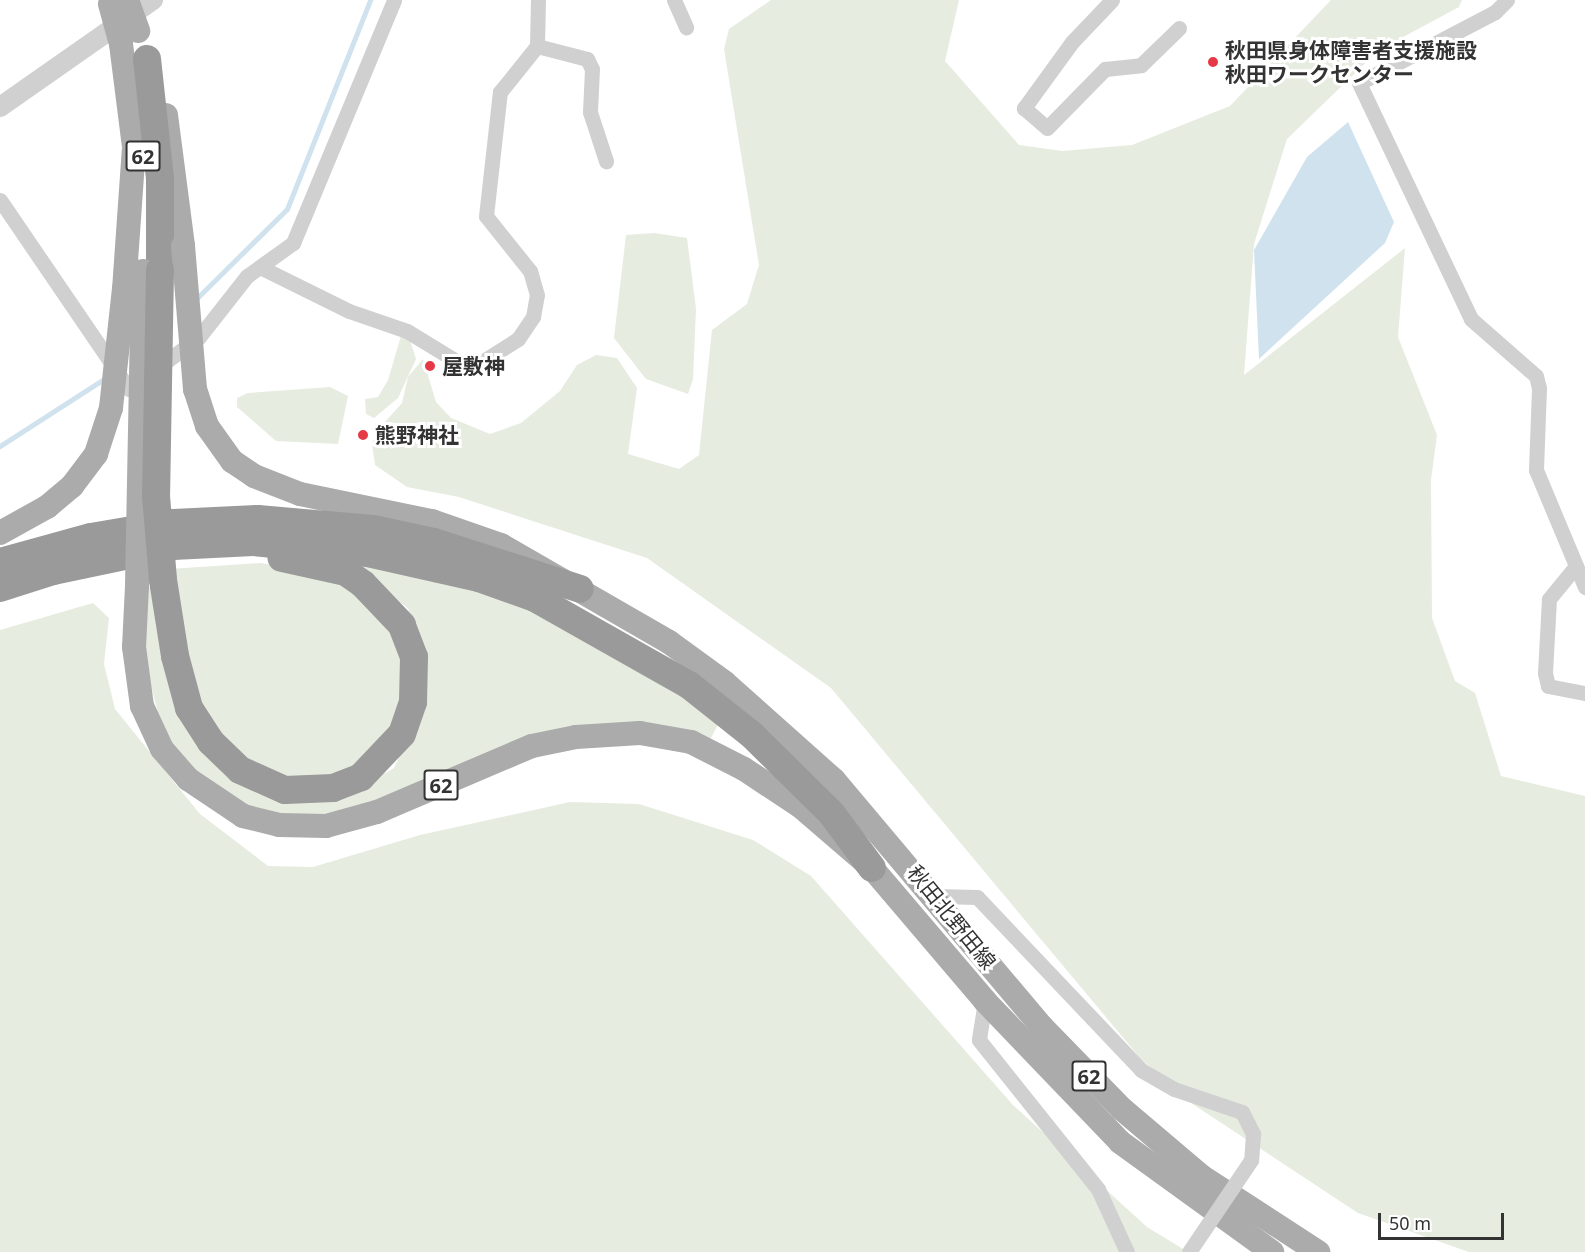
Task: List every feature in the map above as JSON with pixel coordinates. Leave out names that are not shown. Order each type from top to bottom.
[{"type":"highway","points":[[147,59],[159,169],[152,271],[156,496],[150,583],[175,656],[189,708],[211,742],[240,770],[285,790],[333,788],[361,777],[402,734],[413,702],[414,657],[402,625],[363,584],[346,572],[285,558],[173,546]]},
{"type":"highway","points":[[0,562],[91,537],[173,523],[258,519],[352,526],[434,542],[580,589]]},
{"type":"highway","points":[[0,588],[63,569],[173,546],[315,546],[418,562],[535,598],[689,685],[752,735],[832,814],[872,868]]},
{"type":"main road","name":"62","points":[[115,1],[129,37],[142,124],[152,271]]},
{"type":"main road","name":"62","points":[[129,37],[147,59],[166,113],[183,246],[195,389],[207,426],[232,461],[254,476],[300,494],[432,521],[501,545],[580,589]]},
{"type":"main road","points":[[0,533],[47,507],[72,486],[96,454],[111,408],[124,289],[134,147],[129,37]]},
{"type":"main road","name":"62","points":[[150,583],[134,647],[142,706],[162,749],[188,779],[243,816],[279,825],[326,826],[377,812],[532,746],[576,736],[640,734],[691,742],[744,769],[801,806],[872,868]]},
{"type":"main road","name":"秋田北野田線","points":[[580,589],[669,642],[768,717],[834,780],[936,896],[1042,1027],[1122,1109],[1201,1176],[1318,1252]]},
{"type":"main road","name":"秋田北野田線","points":[[872,868],[985,1001],[1120,1142],[1272,1252]]},
{"type":"street","points":[[0,107],[153,0]]},
{"type":"street","points":[[0,200],[129,389],[199,337],[232,293],[293,243],[394,0]]},
{"type":"street","points":[[262,268],[349,311],[407,331],[461,364],[480,363],[518,339],[533,317],[537,295],[530,271],[486,216],[500,92],[537,46],[538,0]]},
{"type":"street","points":[[674,0],[686,27]]},
{"type":"street","points":[[1112,0],[1072,42],[1024,108],[1047,128],[1105,69],[1142,65],[1179,28]]},
{"type":"street","points":[[1507,0],[1495,12],[1359,82],[1471,319],[1536,376],[1539,388],[1536,470],[1585,587]]},
{"type":"street","points":[[537,46],[587,59],[592,69],[590,112],[606,161]]},
{"type":"street","points":[[1576,566],[1549,599],[1545,673],[1548,686],[1585,693]]},
{"type":"street","points":[[936,896],[977,897],[1141,1070],[1174,1089],[1242,1112],[1253,1134],[1251,1160],[1189,1252]]},
{"type":"street","points":[[985,1001],[979,1040],[1098,1189],[1127,1252]]},
{"type":"shaded area","points":[[771,0],[959,0],[945,61],[1019,145],[1062,151],[1132,145],[1230,106],[1331,0],[1462,0],[1459,7],[1379,50],[1287,139],[1254,244],[1244,375],[1405,248],[1398,337],[1437,435],[1431,480],[1432,618],[1455,681],[1475,693],[1501,776],[1585,796],[1585,1252],[1469,1252],[1358,1213],[1194,1105],[1141,1059],[831,688],[647,558],[459,497],[407,487],[375,465],[372,444],[377,431],[402,403],[408,377],[423,359],[436,402],[451,418],[490,434],[521,423],[560,391],[577,365],[596,355],[617,358],[637,388],[628,454],[679,469],[699,455],[712,330],[747,304],[759,265],[724,49],[729,29]]},
{"type":"shaded area","points":[[654,233],[687,238],[696,309],[693,379],[688,394],[646,379],[614,338],[626,235]]},
{"type":"shaded area","points":[[401,336],[409,337],[416,359],[398,398],[374,418],[366,414],[365,399],[378,397],[388,380]]},
{"type":"shaded area","points":[[330,387],[348,396],[338,444],[276,441],[237,407],[237,398],[248,393]]},
{"type":"shaded area","points":[[331,562],[404,571],[518,603],[603,644],[720,721],[710,740],[594,725],[354,812],[310,818],[268,814],[230,802],[193,773],[164,735],[147,671],[142,589],[152,586],[169,685],[246,787],[354,791],[394,768],[420,714],[421,652],[408,608],[361,574]]},
{"type":"shaded area","points":[[261,563],[323,574],[372,601],[399,639],[404,702],[379,750],[328,781],[265,773],[214,731],[199,699],[169,569]]},
{"type":"shaded area","points":[[93,603],[109,618],[104,664],[115,709],[200,814],[268,866],[313,867],[420,835],[570,802],[639,804],[753,840],[811,876],[1013,1105],[1147,1227],[1188,1252],[0,1252],[0,630]]},
{"type":"water","points":[[1348,122],[1394,222],[1385,243],[1259,359],[1254,250],[1307,157]]},
{"type":"waterway","points":[[195,300],[287,209],[370,0]]},
{"type":"waterway","points":[[0,446],[107,377]]},
{"type":"place","name":"秋田県身体障害者支援施設 秋田ワークセンター","points":[[1213,62]]},
{"type":"place","name":"屋敷神","points":[[430,366]]},
{"type":"place","name":"熊野神社","points":[[363,435]]}]
